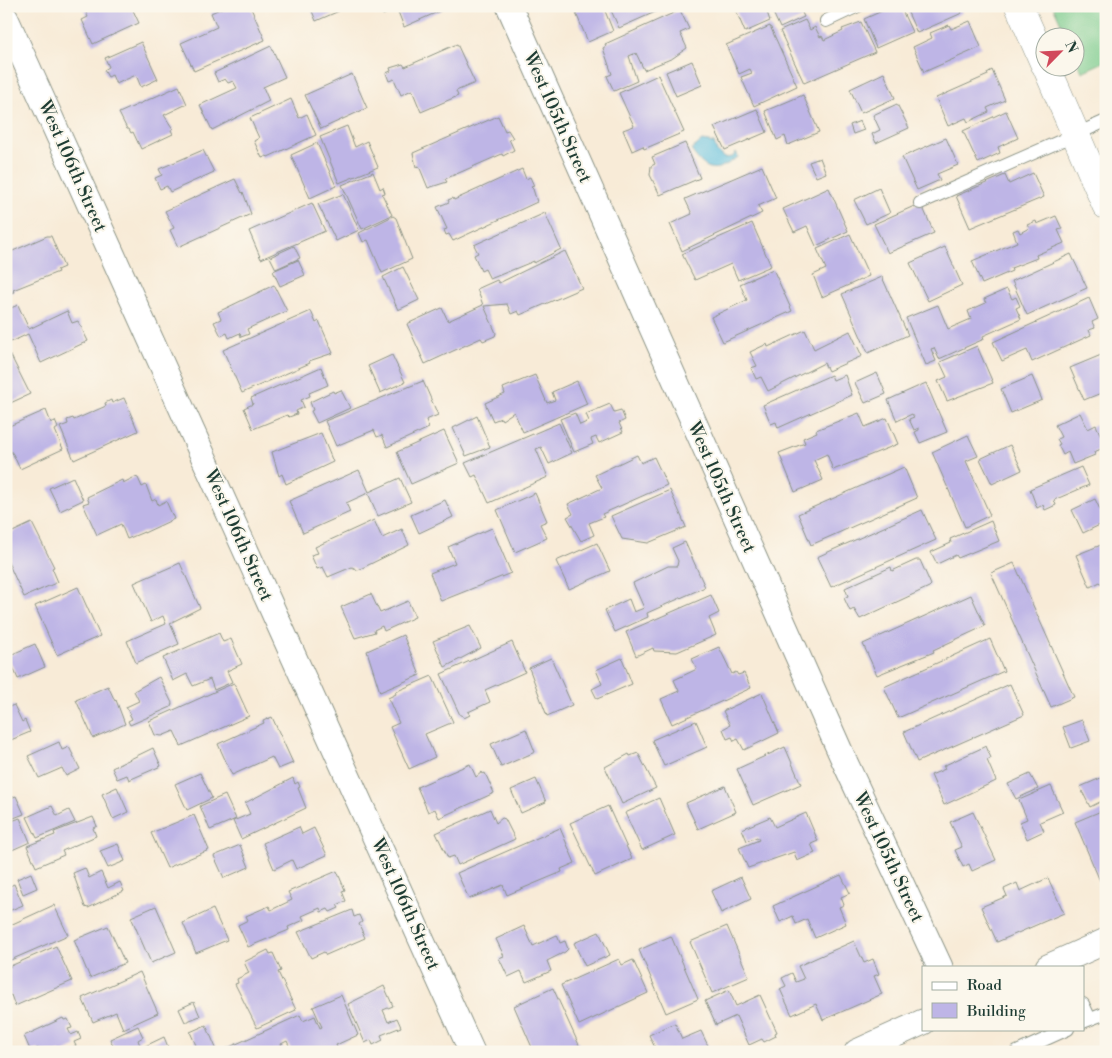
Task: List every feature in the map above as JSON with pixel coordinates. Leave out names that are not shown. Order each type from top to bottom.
[{"type":"street","name":"West 105th Street","points":[[509,6],[843,758],[940,966]]},
{"type":"street","points":[[1019,6],[1034,40]]},
{"type":"street","name":"West 106th Street","points":[[6,19],[472,1052]]},
{"type":"street","points":[[1051,78],[1104,194]]},
{"type":"street","points":[[1059,964],[1106,941]]},
{"type":"street","points":[[857,1052],[922,1022]]},
{"type":"lane","points":[[826,21],[858,6]]},
{"type":"lane","points":[[920,203],[1106,121]]},
{"type":"lane","points":[[1084,1008],[1087,1021],[1106,1013]]},
{"type":"lane","points":[[1017,1052],[1066,1030]]},
{"type":"green space","points":[[1053,6],[1106,6],[1106,61],[1084,71],[1084,28],[1063,28]]},
{"type":"water","points":[[702,141],[714,143],[717,152],[724,158],[733,157],[736,152],[738,157],[718,168],[708,167],[691,150]]},
{"type":"building","points":[[83,6],[131,6],[139,23],[93,44],[82,20],[88,17]]},
{"type":"building","points":[[226,6],[250,6],[265,40],[194,71],[181,43],[217,27],[211,13]]},
{"type":"building","points":[[310,6],[337,6],[339,11],[316,21]]},
{"type":"building","points":[[379,6],[441,6],[442,10],[404,27],[397,9],[383,15]]},
{"type":"building","points":[[573,6],[603,6],[613,31],[588,42]]},
{"type":"building","points":[[609,6],[661,6],[662,9],[619,28]]},
{"type":"building","points":[[734,6],[765,6],[770,21],[745,32]]},
{"type":"building","points":[[770,6],[799,6],[804,17],[780,28]]},
{"type":"building","points":[[893,6],[900,6],[912,32],[876,48],[864,19]]},
{"type":"building","points":[[905,6],[959,6],[962,13],[917,33]]},
{"type":"building","points":[[680,10],[689,29],[680,33],[687,48],[673,58],[644,70],[636,53],[629,56],[637,81],[614,91],[607,76],[612,74],[603,48],[606,46],[605,44]]},
{"type":"building","points":[[805,20],[810,30],[815,27],[820,37],[822,36],[824,40],[843,31],[842,29],[861,22],[875,52],[804,83],[780,31]]},
{"type":"building","points":[[970,21],[981,47],[924,72],[913,47],[932,38],[930,33],[949,25],[951,29]]},
{"type":"building","points":[[770,26],[797,86],[754,106],[741,77],[752,73],[750,69],[739,74],[726,45]]},
{"type":"building","points":[[141,42],[158,79],[141,87],[136,75],[116,84],[112,75],[108,77],[104,70],[109,67],[105,58]]},
{"type":"building","points":[[457,44],[475,83],[456,91],[458,96],[421,112],[412,90],[401,95],[394,79],[389,81],[386,73],[391,71],[390,68],[403,64],[405,67]]},
{"type":"building","points":[[271,46],[285,77],[263,87],[269,101],[212,130],[200,105],[237,88],[233,81],[228,83],[225,79],[218,82],[214,73]]},
{"type":"building","points":[[692,61],[702,85],[676,96],[666,72]]},
{"type":"building","points":[[992,70],[1005,100],[987,108],[989,112],[968,122],[966,118],[948,126],[936,98],[988,75],[987,73]]},
{"type":"building","points":[[884,73],[895,98],[861,113],[850,89]]},
{"type":"building","points":[[352,74],[367,108],[321,129],[305,95]]},
{"type":"building","points":[[658,75],[684,132],[644,149],[643,146],[632,151],[623,130],[634,126],[619,93]]},
{"type":"building","points":[[179,86],[187,104],[164,115],[173,129],[171,130],[173,134],[141,149],[133,132],[131,133],[127,129],[119,113]]},
{"type":"building","points":[[803,95],[819,132],[788,145],[785,136],[777,140],[765,111]]},
{"type":"building","points":[[291,99],[299,118],[307,114],[316,135],[262,158],[254,141],[259,138],[250,118]]},
{"type":"building","points":[[897,104],[909,128],[876,143],[872,134],[880,130],[873,115]]},
{"type":"building","points":[[757,109],[767,132],[725,150],[714,127]]},
{"type":"building","points":[[1006,111],[1018,138],[998,147],[1000,153],[978,163],[963,131]]},
{"type":"building","points":[[498,116],[505,131],[508,130],[513,138],[509,139],[514,150],[445,179],[447,182],[428,188],[419,166],[416,167],[413,153]]},
{"type":"building","points":[[860,121],[864,130],[853,134],[850,125]]},
{"type":"building","points":[[347,126],[355,147],[367,141],[378,167],[339,183],[320,137]]},
{"type":"building","points":[[946,138],[958,165],[937,174],[940,180],[917,190],[902,157]]},
{"type":"building","points":[[317,143],[336,186],[310,198],[291,155]]},
{"type":"building","points":[[685,143],[700,178],[660,195],[650,175],[651,166],[655,164],[652,157]]},
{"type":"building","points":[[203,150],[214,172],[170,192],[167,186],[160,189],[155,178],[162,175],[159,169]]},
{"type":"building","points":[[820,158],[826,173],[816,177],[809,162]]},
{"type":"building","points":[[762,166],[776,198],[758,206],[762,213],[682,251],[670,224],[692,214],[685,199]]},
{"type":"building","points":[[522,169],[526,179],[530,177],[534,186],[531,187],[537,202],[453,241],[449,234],[446,235],[444,230],[447,229],[437,207],[449,202],[448,200],[453,198],[454,200]]},
{"type":"building","points":[[373,172],[380,189],[383,187],[385,193],[382,194],[392,215],[362,229],[342,185]]},
{"type":"building","points":[[1033,173],[1044,197],[970,228],[956,196],[1005,175],[1009,184]]},
{"type":"building","points":[[235,179],[243,192],[251,214],[178,247],[170,230],[174,228],[165,211]]},
{"type":"building","points":[[829,188],[848,231],[816,246],[807,226],[794,232],[783,209]]},
{"type":"building","points":[[879,188],[890,213],[866,224],[854,200]]},
{"type":"building","points":[[343,194],[359,230],[336,241],[318,204]]},
{"type":"building","points":[[312,203],[325,231],[261,259],[249,231]]},
{"type":"building","points":[[921,203],[934,233],[888,253],[874,224]]},
{"type":"building","points":[[545,213],[561,249],[534,263],[534,261],[490,279],[485,269],[481,271],[474,255],[478,253],[474,245]]},
{"type":"building","points":[[393,216],[396,218],[412,259],[382,273],[368,240],[363,242],[359,233]]},
{"type":"building","points":[[1056,216],[1062,229],[1058,230],[1064,243],[1036,255],[1037,258],[1011,268],[1012,271],[982,284],[972,261],[1017,242],[1013,231],[1018,229],[1020,233],[1029,228],[1027,225],[1036,221],[1037,224]]},
{"type":"building","points":[[752,223],[771,266],[738,280],[731,264],[695,280],[682,254]]},
{"type":"building","points":[[850,234],[869,276],[822,297],[813,275],[826,269],[817,249]]},
{"type":"building","points":[[51,236],[64,267],[57,270],[58,272],[13,290],[14,292],[6,293],[6,254]]},
{"type":"building","points":[[294,246],[300,258],[276,269],[270,257]]},
{"type":"building","points":[[945,247],[962,285],[928,301],[910,263]]},
{"type":"building","points":[[565,251],[582,288],[520,315],[518,311],[511,314],[507,304],[484,306],[496,333],[495,336],[483,341],[481,338],[425,364],[407,324],[442,308],[448,321],[483,305],[477,289],[497,280],[499,283]]},
{"type":"building","points":[[1071,254],[1087,288],[1027,315],[1012,281]]},
{"type":"building","points":[[298,260],[305,275],[280,286],[273,271]]},
{"type":"building","points":[[403,267],[419,300],[398,310],[383,277]]},
{"type":"building","points":[[773,269],[792,311],[723,342],[711,317],[747,300],[740,284]]},
{"type":"building","points":[[882,277],[908,335],[868,353],[842,294]]},
{"type":"building","points":[[274,285],[287,311],[247,329],[249,334],[241,337],[240,333],[229,338],[227,333],[221,336],[214,322],[221,319],[218,312]]},
{"type":"building","points":[[1007,289],[1012,299],[1016,297],[1020,306],[1016,308],[1021,319],[983,336],[984,339],[939,359],[934,348],[931,349],[936,361],[926,365],[906,318],[938,305],[948,329],[971,319],[968,311],[986,303],[984,299]]},
{"type":"building","points":[[1089,298],[1098,319],[1092,322],[1095,328],[1089,330],[1091,335],[1032,362],[1027,350],[1002,361],[993,342]]},
{"type":"building","points":[[18,305],[29,329],[67,311],[72,323],[78,321],[88,341],[41,363],[28,334],[11,342],[6,332],[6,310]]},
{"type":"building","points":[[311,311],[316,323],[319,321],[333,353],[309,361],[310,363],[242,393],[223,350]]},
{"type":"building","points":[[805,330],[814,349],[850,331],[862,356],[828,371],[824,363],[768,391],[761,377],[756,379],[751,368],[757,366],[750,352],[767,344],[768,347]]},
{"type":"building","points":[[977,346],[993,383],[947,401],[938,381],[947,377],[940,362]]},
{"type":"building","points":[[1106,353],[1106,391],[1084,400],[1070,368]]},
{"type":"building","points":[[392,355],[405,382],[380,393],[368,366]]},
{"type":"building","points":[[11,356],[30,394],[6,405],[6,357]]},
{"type":"building","points":[[321,367],[328,385],[309,393],[310,396],[301,400],[304,407],[296,411],[297,414],[289,417],[287,415],[253,429],[244,408],[253,404],[251,398]]},
{"type":"building","points":[[877,373],[886,394],[865,403],[855,383]]},
{"type":"building","points":[[535,375],[547,403],[555,400],[552,392],[577,381],[587,404],[523,432],[514,412],[502,420],[501,418],[493,421],[485,403],[505,394],[503,388]]},
{"type":"building","points":[[831,375],[833,380],[845,375],[852,395],[778,428],[776,422],[771,424],[763,405]]},
{"type":"building","points":[[1032,376],[1042,400],[1011,413],[1001,389]]},
{"type":"building","points":[[423,381],[438,415],[426,420],[429,428],[387,447],[382,435],[377,437],[374,430],[336,446],[325,421]]},
{"type":"building","points":[[926,383],[947,432],[920,443],[915,432],[919,428],[914,430],[909,419],[914,417],[912,414],[897,421],[888,400]]},
{"type":"building","points":[[341,390],[350,408],[317,423],[311,411],[313,410],[310,402],[333,391],[334,393]]},
{"type":"building","points":[[124,398],[138,431],[74,460],[60,427],[68,424],[67,420],[73,418],[74,420],[106,406],[105,403],[111,400],[112,403]]},
{"type":"building","points":[[610,404],[614,412],[621,410],[625,420],[619,423],[623,432],[599,443],[596,437],[591,439],[593,444],[574,452],[560,419],[575,413],[580,425],[589,421],[586,414]]},
{"type":"building","points":[[46,410],[51,423],[55,421],[58,428],[55,430],[63,449],[20,469],[13,454],[9,449],[6,450],[6,432],[9,431],[7,427]]},
{"type":"building","points":[[859,413],[865,427],[887,418],[898,444],[833,470],[827,454],[814,460],[823,480],[795,492],[779,453],[805,443],[803,438],[817,432],[816,430]]},
{"type":"building","points":[[1080,413],[1088,429],[1096,425],[1106,447],[1094,452],[1095,455],[1073,464],[1068,452],[1063,455],[1058,445],[1060,444],[1057,439],[1061,437],[1055,425]]},
{"type":"building","points":[[477,416],[490,447],[466,456],[453,428]]},
{"type":"building","points":[[559,423],[572,453],[549,464],[541,447],[536,449],[548,477],[489,503],[476,475],[472,477],[465,463]]},
{"type":"building","points":[[444,431],[459,463],[411,484],[397,452]]},
{"type":"building","points":[[321,433],[333,462],[286,484],[282,474],[279,476],[272,452]]},
{"type":"building","points":[[968,435],[978,456],[966,461],[990,515],[965,527],[932,452]]},
{"type":"building","points":[[1010,445],[1022,470],[992,484],[980,459]]},
{"type":"building","points":[[637,455],[641,463],[654,457],[667,485],[602,514],[604,517],[589,523],[594,535],[581,541],[567,517],[573,514],[568,504],[602,488],[595,475]]},
{"type":"building","points":[[904,467],[917,498],[811,545],[798,514]]},
{"type":"building","points":[[1081,467],[1089,485],[1054,500],[1056,505],[1045,510],[1043,505],[1037,508],[1030,489]]},
{"type":"building","points":[[359,470],[369,492],[400,478],[411,502],[378,516],[368,493],[346,503],[350,512],[303,533],[289,501]]},
{"type":"building","points":[[73,477],[83,500],[60,511],[49,488]]},
{"type":"building","points":[[135,477],[138,478],[142,487],[146,485],[152,501],[156,499],[158,505],[166,501],[174,519],[127,539],[121,524],[97,535],[83,504],[89,502],[87,497],[122,480],[123,483]]},
{"type":"building","points":[[670,490],[686,527],[648,543],[622,539],[611,516]]},
{"type":"building","points":[[535,493],[547,521],[540,524],[547,538],[515,552],[497,510]]},
{"type":"building","points":[[1095,499],[1106,522],[1083,533],[1072,510]]},
{"type":"building","points":[[445,500],[453,517],[419,533],[411,515]]},
{"type":"building","points":[[922,510],[936,540],[831,587],[817,557]]},
{"type":"building","points":[[374,520],[382,538],[402,529],[409,545],[358,570],[352,567],[328,577],[323,567],[317,569],[311,555],[318,553],[315,547]]},
{"type":"building","points":[[991,521],[999,541],[958,558],[956,555],[937,564],[931,552],[951,543],[950,539]]},
{"type":"building","points":[[32,523],[54,567],[52,568],[58,582],[24,597],[6,558],[6,535]]},
{"type":"building","points":[[492,528],[511,573],[441,601],[430,573],[455,563],[448,547]]},
{"type":"building","points":[[685,542],[705,587],[647,613],[648,617],[615,632],[605,610],[629,599],[634,612],[644,608],[633,583],[668,566],[677,566],[678,561],[672,548]]},
{"type":"building","points":[[597,543],[610,571],[569,589],[556,561]]},
{"type":"building","points":[[1106,543],[1106,585],[1103,587],[1100,582],[1090,587],[1076,555]]},
{"type":"building","points":[[920,560],[931,585],[929,587],[860,619],[854,609],[850,611],[844,598],[848,596],[845,588],[891,567],[892,571]]},
{"type":"building","points":[[180,563],[200,608],[170,623],[179,644],[136,663],[127,641],[166,624],[163,616],[151,622],[134,583]]},
{"type":"building","points":[[1014,563],[1074,697],[1051,707],[991,573]]},
{"type":"building","points":[[78,587],[100,636],[57,655],[35,606]]},
{"type":"building","points":[[371,594],[380,613],[408,601],[415,617],[384,631],[382,626],[374,630],[375,632],[355,638],[341,607]]},
{"type":"building","points":[[711,595],[719,613],[709,618],[716,635],[677,652],[654,651],[653,648],[636,656],[626,632]]},
{"type":"building","points":[[971,595],[985,626],[933,650],[934,652],[877,675],[863,644]]},
{"type":"building","points":[[470,626],[481,648],[445,667],[433,641]]},
{"type":"building","points":[[219,633],[223,642],[231,639],[242,664],[227,671],[232,682],[214,690],[210,679],[193,686],[187,674],[173,681],[163,658]]},
{"type":"building","points":[[403,635],[420,675],[380,692],[367,651]]},
{"type":"building","points":[[990,639],[1004,671],[898,718],[884,687]]},
{"type":"building","points":[[512,642],[525,672],[485,690],[490,702],[468,712],[470,715],[464,718],[460,715],[441,674]]},
{"type":"building","points":[[35,644],[45,667],[18,679],[8,656]]},
{"type":"building","points":[[719,647],[732,674],[736,672],[738,675],[744,673],[751,688],[672,724],[661,699],[679,691],[674,680],[697,669],[692,659]]},
{"type":"building","points":[[551,658],[572,705],[547,716],[529,668]]},
{"type":"building","points":[[622,658],[632,684],[597,699],[592,689],[602,684],[596,670]]},
{"type":"building","points":[[432,676],[453,722],[425,734],[435,757],[409,769],[390,727],[399,723],[388,698],[396,694],[395,692]]},
{"type":"building","points":[[159,677],[172,703],[171,707],[130,725],[128,721],[132,719],[126,707],[139,701],[134,691]]},
{"type":"building","points":[[234,683],[249,716],[181,746],[174,731],[162,736],[155,735],[149,721]]},
{"type":"building","points":[[1010,684],[1024,715],[917,762],[904,732]]},
{"type":"building","points":[[108,686],[116,700],[125,724],[93,738],[76,700]]},
{"type":"building","points":[[762,693],[779,733],[744,750],[738,739],[734,741],[732,737],[727,739],[723,729],[730,725],[723,711]]},
{"type":"building","points":[[14,705],[22,722],[25,720],[30,732],[6,742],[6,708]]},
{"type":"building","points":[[272,717],[293,763],[278,769],[272,757],[232,775],[218,744],[264,723],[263,721]]},
{"type":"building","points":[[1082,720],[1090,741],[1071,748],[1063,727]]},
{"type":"building","points":[[696,721],[707,747],[664,766],[652,740]]},
{"type":"building","points":[[526,729],[535,752],[501,767],[491,744]]},
{"type":"building","points":[[59,742],[62,750],[69,747],[80,769],[66,776],[62,768],[39,778],[28,756]]},
{"type":"building","points":[[986,746],[991,758],[987,760],[996,781],[944,805],[931,775],[945,769],[943,766]]},
{"type":"building","points":[[785,747],[801,784],[753,805],[737,769]]},
{"type":"building","points":[[153,748],[161,766],[129,780],[127,775],[117,779],[112,768]]},
{"type":"building","points":[[638,753],[656,788],[622,804],[605,767],[629,754],[630,756]]},
{"type":"building","points":[[470,764],[476,777],[482,772],[483,774],[485,773],[494,793],[439,818],[435,809],[428,812],[417,787]]},
{"type":"building","points":[[200,773],[212,798],[187,810],[175,784]]},
{"type":"building","points":[[1030,774],[1038,789],[1016,799],[1008,784]]},
{"type":"building","points":[[1103,777],[1106,783],[1106,799],[1090,807],[1080,787]]},
{"type":"building","points":[[293,778],[295,784],[298,782],[300,787],[298,788],[306,808],[241,839],[233,821],[250,814],[245,803]]},
{"type":"building","points":[[536,779],[546,802],[521,813],[511,790]]},
{"type":"building","points":[[725,786],[736,812],[698,829],[686,803]]},
{"type":"building","points":[[1051,786],[1063,812],[1040,822],[1044,831],[1027,839],[1020,822],[1027,819],[1019,800]]},
{"type":"building","points":[[117,787],[128,812],[113,819],[102,794]]},
{"type":"building","points":[[225,795],[236,819],[210,830],[200,806]]},
{"type":"building","points":[[16,796],[24,814],[6,821],[6,800]]},
{"type":"building","points":[[659,798],[675,835],[642,850],[625,813]]},
{"type":"building","points":[[52,806],[57,816],[69,810],[75,822],[37,838],[27,817]]},
{"type":"building","points":[[608,806],[632,859],[595,876],[570,823]]},
{"type":"building","points":[[490,809],[496,823],[502,818],[505,819],[515,839],[458,865],[454,856],[448,858],[436,833]]},
{"type":"building","points":[[1106,809],[1106,879],[1100,881],[1075,822]]},
{"type":"building","points":[[973,812],[996,860],[972,871],[969,864],[963,867],[955,850],[962,847],[950,822]]},
{"type":"building","points":[[806,813],[818,841],[811,844],[815,853],[797,861],[794,852],[748,868],[739,848],[759,840],[757,837],[747,841],[742,829],[770,817],[775,827]]},
{"type":"building","points":[[194,815],[209,850],[167,868],[151,833]]},
{"type":"building","points":[[93,817],[97,826],[93,828],[96,836],[62,851],[64,855],[36,867],[27,846],[55,835],[54,832]]},
{"type":"building","points":[[20,818],[30,842],[12,850],[6,838],[6,823]]},
{"type":"building","points":[[299,827],[302,834],[314,828],[327,855],[296,869],[292,860],[274,869],[263,843]]},
{"type":"building","points":[[560,828],[575,863],[561,869],[562,872],[507,895],[503,885],[469,899],[457,873]]},
{"type":"building","points":[[118,844],[125,861],[108,868],[100,851]]},
{"type":"building","points":[[240,845],[249,867],[224,878],[214,856]]},
{"type":"building","points":[[85,868],[89,878],[101,872],[108,888],[120,882],[124,891],[88,908],[85,907],[73,873]]},
{"type":"building","points":[[337,871],[345,890],[342,891],[346,901],[337,905],[339,908],[330,912],[328,909],[321,912],[320,908],[302,916],[304,920],[288,927],[289,930],[248,947],[238,925],[248,920],[246,916],[269,906],[271,910],[292,900],[288,892]]},
{"type":"building","points":[[31,873],[37,888],[23,894],[17,879]]},
{"type":"building","points":[[841,875],[850,893],[841,897],[844,905],[839,907],[846,924],[815,938],[807,919],[796,924],[793,916],[780,922],[773,906]]},
{"type":"building","points":[[741,877],[751,899],[721,913],[711,891]]},
{"type":"building","points":[[1048,878],[1064,913],[997,942],[981,907],[1007,896],[1004,889],[1017,883],[1020,891]]},
{"type":"building","points":[[14,884],[23,905],[6,912],[6,888]]},
{"type":"building","points":[[54,905],[68,935],[6,962],[6,927]]},
{"type":"building","points":[[156,906],[176,952],[151,963],[131,917]]},
{"type":"building","points":[[213,909],[227,940],[196,953],[183,923]]},
{"type":"building","points":[[352,910],[354,917],[359,915],[362,922],[359,924],[365,938],[326,955],[324,952],[311,958],[298,932]]},
{"type":"building","points":[[108,926],[125,963],[90,978],[74,940]]},
{"type":"building","points":[[524,926],[533,946],[557,935],[560,943],[565,941],[568,949],[547,961],[551,971],[526,982],[521,971],[508,977],[499,958],[504,956],[496,939]]},
{"type":"building","points":[[727,926],[749,977],[712,993],[690,942]]},
{"type":"building","points":[[599,932],[610,955],[585,966],[574,943]]},
{"type":"building","points":[[671,936],[698,999],[666,1013],[639,950]]},
{"type":"building","points":[[854,941],[864,963],[873,959],[879,974],[874,976],[882,994],[823,1020],[816,1004],[792,1015],[780,989],[786,986],[782,978],[792,973],[796,982],[804,979],[798,966]]},
{"type":"building","points":[[56,946],[72,981],[15,1006],[11,995],[6,997],[6,968]]},
{"type":"building","points":[[268,950],[270,954],[273,953],[281,971],[278,972],[296,1010],[257,1028],[235,984],[238,983],[237,979],[249,973],[244,962]]},
{"type":"building","points":[[619,959],[622,965],[633,960],[648,993],[579,1025],[561,985]]},
{"type":"building","points":[[140,972],[158,1013],[123,1029],[116,1012],[93,1022],[82,998]]},
{"type":"building","points":[[384,986],[393,1006],[383,1010],[388,1022],[397,1018],[401,1027],[381,1035],[383,1040],[373,1045],[371,1040],[365,1043],[348,1004]]},
{"type":"building","points":[[553,988],[579,1045],[564,1052],[534,1052],[514,1006]]},
{"type":"building","points":[[729,990],[736,1006],[760,995],[777,1032],[775,1033],[776,1036],[764,1042],[762,1039],[749,1045],[736,1016],[716,1025],[705,1001]]},
{"type":"building","points":[[341,995],[358,1035],[336,1045],[339,1052],[292,1052],[287,1041],[281,1044],[284,1052],[224,1052],[223,1050],[300,1015],[303,1021],[315,1016],[320,1028],[322,1027],[313,1007]]},
{"type":"building","points":[[194,1002],[200,1016],[185,1022],[179,1009]]},
{"type":"building","points":[[63,1018],[64,1020],[68,1019],[72,1028],[68,1029],[71,1035],[78,1032],[81,1039],[74,1042],[76,1046],[64,1052],[39,1052],[38,1048],[31,1052],[24,1036]]},
{"type":"building","points":[[675,1023],[682,1039],[701,1031],[711,1052],[657,1052],[649,1035]]},
{"type":"building","points":[[206,1025],[216,1048],[208,1052],[199,1052],[190,1032]]},
{"type":"building","points":[[138,1026],[143,1037],[138,1040],[141,1048],[164,1037],[170,1052],[116,1052],[110,1039]]}]
